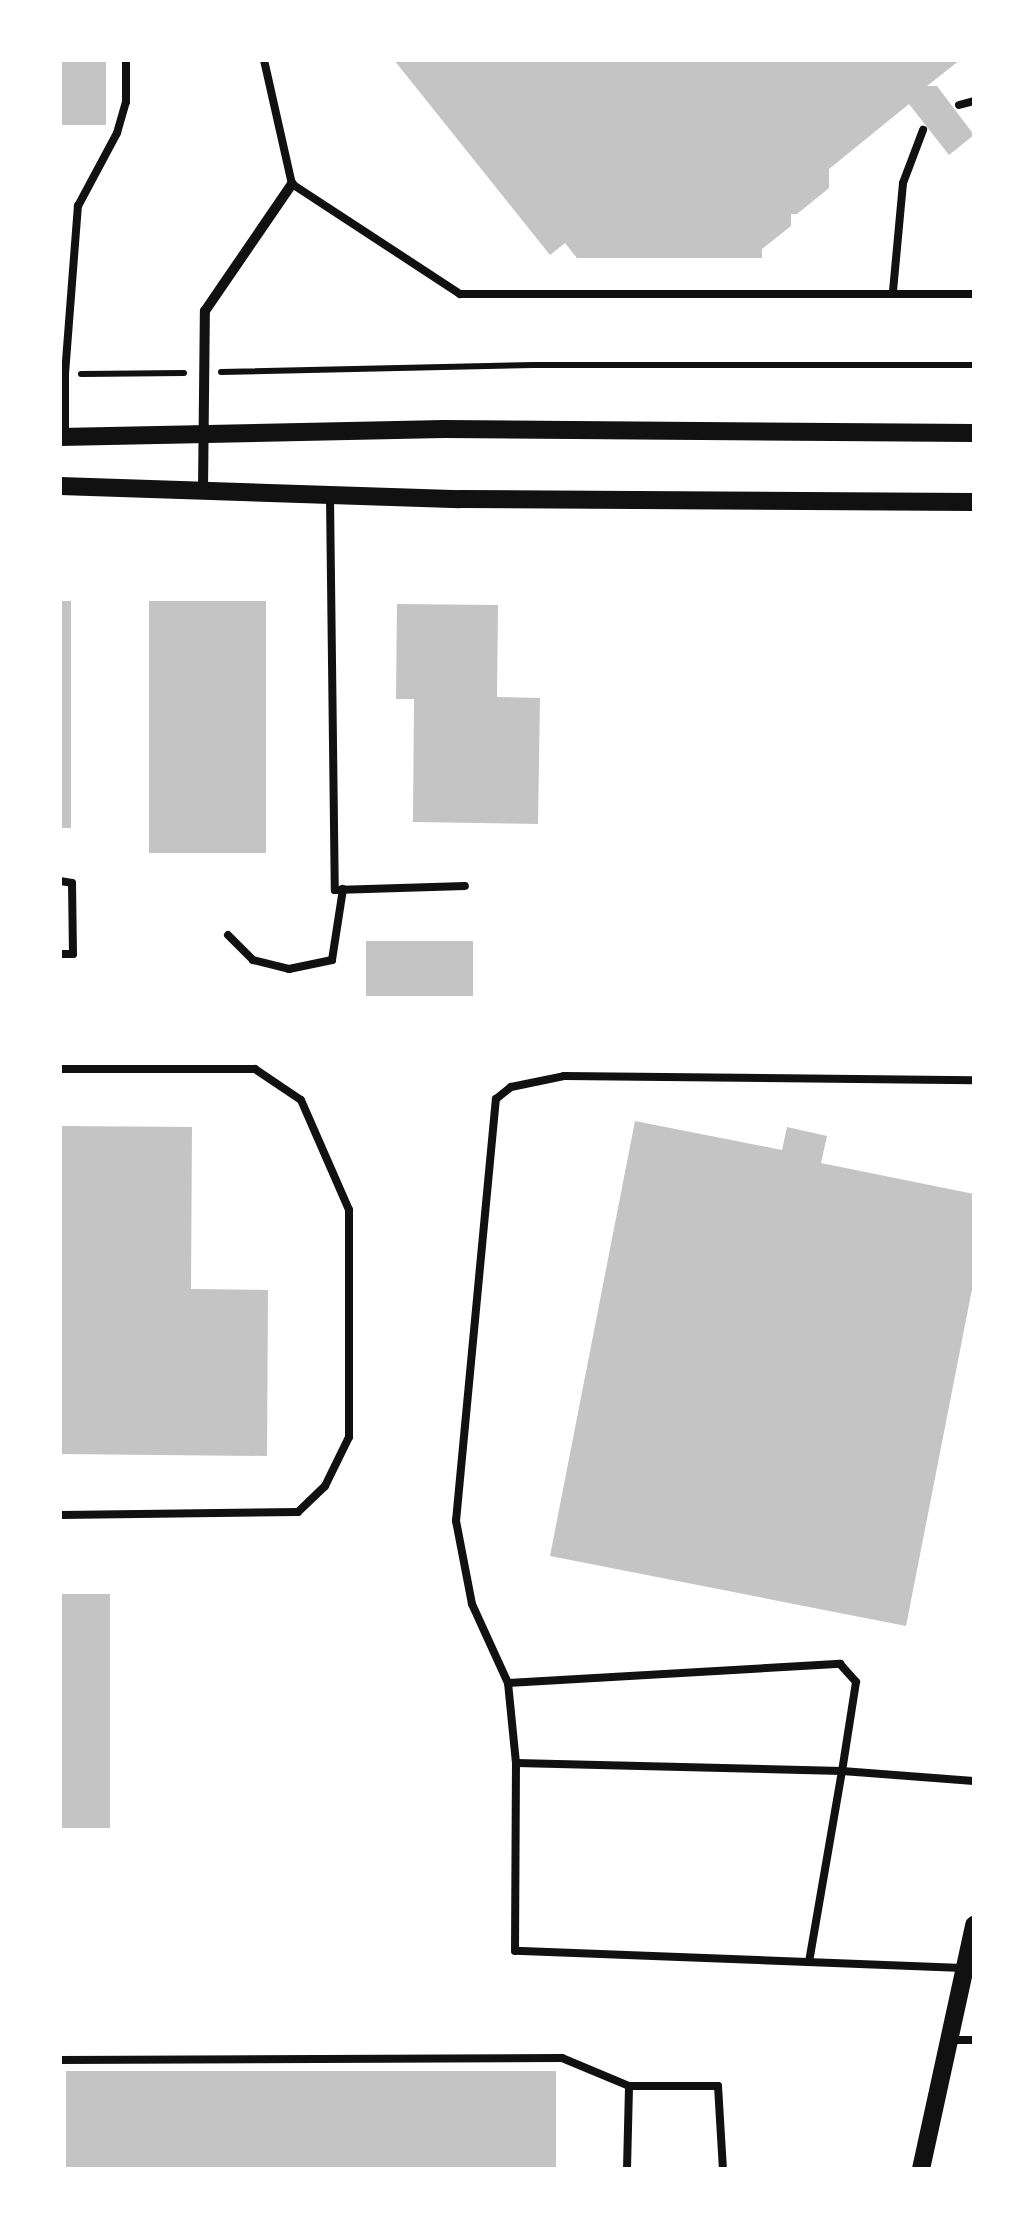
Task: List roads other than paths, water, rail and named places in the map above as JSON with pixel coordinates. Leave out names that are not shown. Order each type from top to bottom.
[{"type":"street","points":[[202,490],[206,312],[292,184]]},
{"type":"street","points":[[62,437],[444,429],[974,433]]},
{"type":"street","points":[[60,486],[460,499],[974,502]]},
{"type":"street","points":[[921,2169],[974,1925]]},
{"type":"lane","points":[[62,437],[78,206],[117,133],[126,102],[126,60]]},
{"type":"lane","points":[[264,60],[292,184],[460,294],[974,294]]},
{"type":"lane","points":[[959,105],[974,101]]},
{"type":"lane","points":[[893,291],[903,183],[924,130]]},
{"type":"lane","points":[[330,494],[335,890],[466,886]]},
{"type":"lane","points":[[60,880],[72,883],[73,954],[60,954]]},
{"type":"lane","points":[[228,935],[253,960],[289,969],[332,960],[343,889]]},
{"type":"lane","points":[[60,1069],[255,1069],[301,1100],[348,1210],[348,1437],[324,1486],[298,1512],[232,1516],[60,1515]]},
{"type":"lane","points":[[965,1968],[514,1951],[516,1763],[508,1683],[472,1604],[456,1521],[496,1099],[511,1087],[564,1076],[974,1080]]},
{"type":"lane","points":[[508,1683],[840,1664],[856,1682],[809,1962]]},
{"type":"lane","points":[[516,1763],[842,1771],[974,1781]]},
{"type":"lane","points":[[950,2040],[974,2040]]},
{"type":"lane","points":[[60,2060],[562,2058],[629,2086],[718,2086],[723,2169]]},
{"type":"lane","points":[[627,2169],[629,2086]]}]
